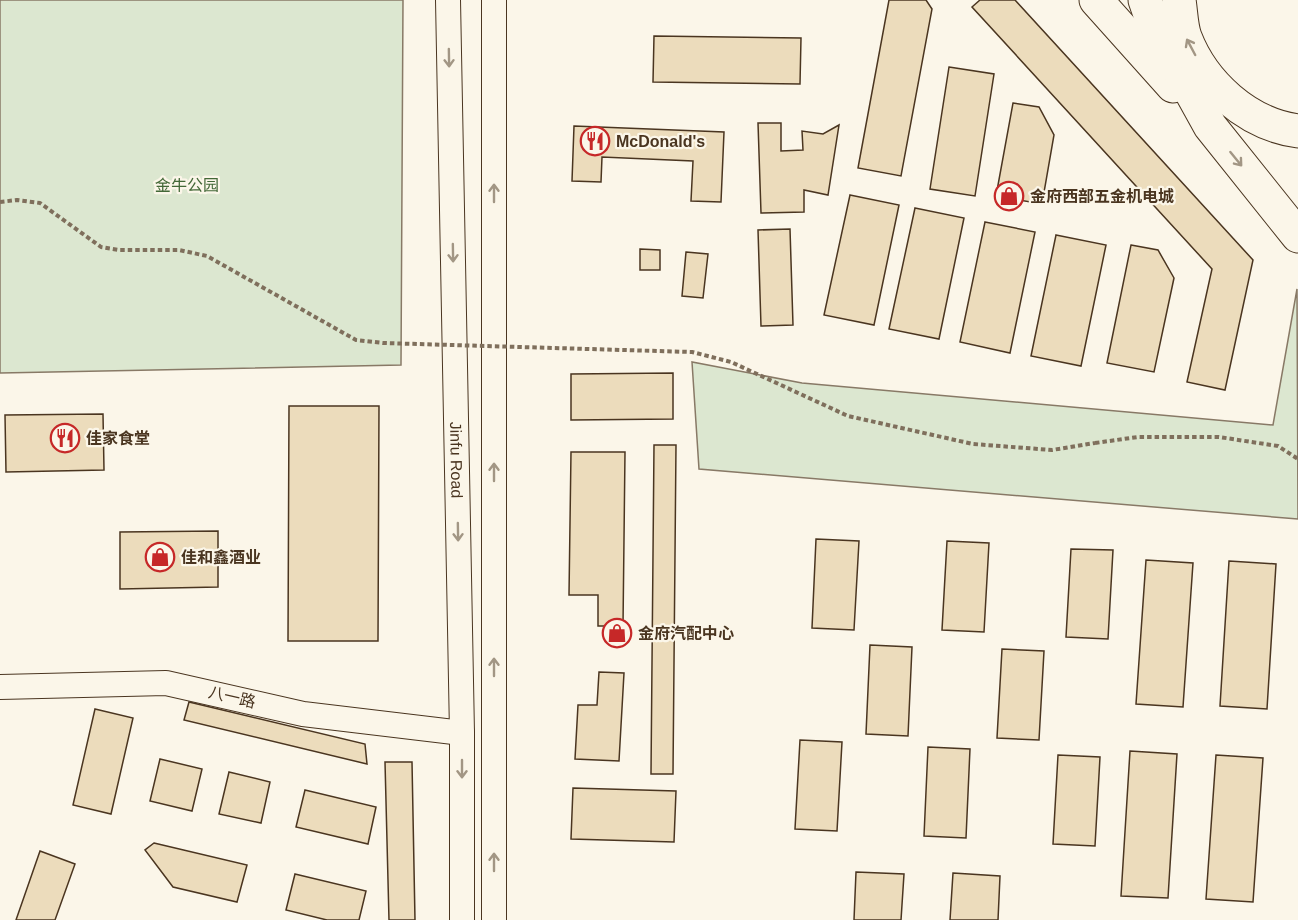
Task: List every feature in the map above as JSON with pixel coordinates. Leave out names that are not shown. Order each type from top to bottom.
[{"type":"highway","points":[[1096,0],[1210,126],[1298,236]]},
{"type":"highway","points":[[1145,0],[1153,23],[1210,126]]},
{"type":"highway","points":[[1179,0],[1184,36],[1207,77],[1244,111],[1285,129],[1298,131]]},
{"type":"street","name":"Jinfu Road","points":[[448,0],[462,733],[462,920]]},
{"type":"street","points":[[494,0],[494,920]]},
{"type":"street","name":"八一路","points":[[0,687],[166,683],[303,714],[462,733]]},
{"type":"path","points":[[0,202],[17,200],[40,203],[101,248],[179,250],[207,256],[356,340],[383,344],[692,352],[731,362],[848,416],[973,444],[1052,450],[1138,437],[1219,437],[1278,446],[1298,459]]},
{"type":"green space","name":"金牛公园","points":[[0,0],[403,0],[401,365],[0,373]]},
{"type":"green space","points":[[1297,289],[1298,519],[699,469],[692,362],[802,383],[1273,425]]},
{"type":"building","points":[[889,0],[926,0],[932,9],[901,176],[858,168]]},
{"type":"building","points":[[980,0],[1015,0],[1253,260],[1225,390],[1187,382],[1212,269],[972,7]]},
{"type":"building","points":[[654,36],[801,38],[800,84],[653,82]]},
{"type":"building","points":[[949,67],[994,74],[975,196],[930,189]]},
{"type":"building","points":[[1013,103],[1039,107],[1054,135],[1042,204],[996,196]]},
{"type":"building","points":[[758,123],[781,123],[781,151],[803,150],[802,131],[823,134],[839,125],[828,195],[804,190],[804,212],[761,213]]},
{"type":"building","points":[[574,126],[724,132],[721,202],[691,201],[693,161],[602,157],[601,182],[572,181]]},
{"type":"building","points":[[850,195],[899,205],[874,325],[824,315]]},
{"type":"building","points":[[915,208],[964,218],[939,339],[889,329]]},
{"type":"building","points":[[985,222],[1035,232],[1010,353],[960,342]]},
{"type":"building","points":[[790,229],[793,325],[761,326],[758,230]]},
{"type":"building","points":[[1056,235],[1106,245],[1081,366],[1031,356]]},
{"type":"building","points":[[1131,245],[1158,250],[1174,278],[1154,372],[1107,363]]},
{"type":"building","points":[[640,249],[660,250],[660,270],[640,270]]},
{"type":"building","points":[[686,252],[708,254],[703,298],[682,296]]},
{"type":"building","points":[[673,373],[673,419],[571,420],[571,374]]},
{"type":"building","points":[[289,406],[379,406],[378,641],[288,641]]},
{"type":"building","points":[[103,414],[104,470],[6,472],[5,415]]},
{"type":"building","points":[[654,445],[676,445],[673,774],[651,774]]},
{"type":"building","points":[[571,452],[625,452],[623,626],[598,626],[598,595],[569,595]]},
{"type":"building","points":[[218,531],[218,587],[120,589],[120,532]]},
{"type":"building","points":[[816,539],[859,541],[854,630],[812,628]]},
{"type":"building","points":[[947,541],[989,543],[984,632],[942,630]]},
{"type":"building","points":[[1071,549],[1113,550],[1108,639],[1066,637]]},
{"type":"building","points":[[1146,560],[1193,563],[1183,707],[1136,704]]},
{"type":"building","points":[[1229,561],[1276,564],[1267,709],[1220,706]]},
{"type":"building","points":[[870,645],[912,647],[908,736],[866,734]]},
{"type":"building","points":[[1002,649],[1044,651],[1039,740],[997,738]]},
{"type":"building","points":[[599,672],[624,673],[619,761],[575,759],[578,705],[597,705]]},
{"type":"building","points":[[189,702],[365,744],[367,764],[184,720]]},
{"type":"building","points":[[95,709],[133,718],[111,814],[73,805]]},
{"type":"building","points":[[800,740],[842,742],[837,831],[795,829]]},
{"type":"building","points":[[928,747],[970,749],[966,838],[924,836]]},
{"type":"building","points":[[1130,751],[1177,754],[1168,898],[1121,896]]},
{"type":"building","points":[[1058,755],[1100,757],[1095,846],[1053,844]]},
{"type":"building","points":[[1216,755],[1263,758],[1253,902],[1206,899]]},
{"type":"building","points":[[160,759],[202,769],[192,811],[150,801]]},
{"type":"building","points":[[385,762],[412,762],[415,920],[389,920]]},
{"type":"building","points":[[229,772],[270,782],[261,823],[219,814]]},
{"type":"building","points":[[573,788],[676,791],[674,842],[571,839]]},
{"type":"building","points":[[305,790],[376,807],[368,844],[296,827]]},
{"type":"building","points":[[154,843],[247,865],[237,902],[173,887],[145,850]]},
{"type":"building","points":[[40,851],[75,864],[55,920],[16,920]]},
{"type":"building","points":[[856,872],[904,874],[901,920],[854,920]]},
{"type":"building","points":[[953,873],[1000,876],[998,920],[950,920]]},
{"type":"building","points":[[295,874],[366,891],[359,920],[327,920],[286,910]]},
{"type":"place","name":"McDonald's","points":[[595,141]]},
{"type":"place","name":"金府西部五金机电城","points":[[1009,196]]},
{"type":"place","name":"佳家食堂","points":[[65,438]]},
{"type":"place","name":"佳和鑫酒业","points":[[160,557]]},
{"type":"place","name":"金府汽配中心","points":[[617,633]]}]
